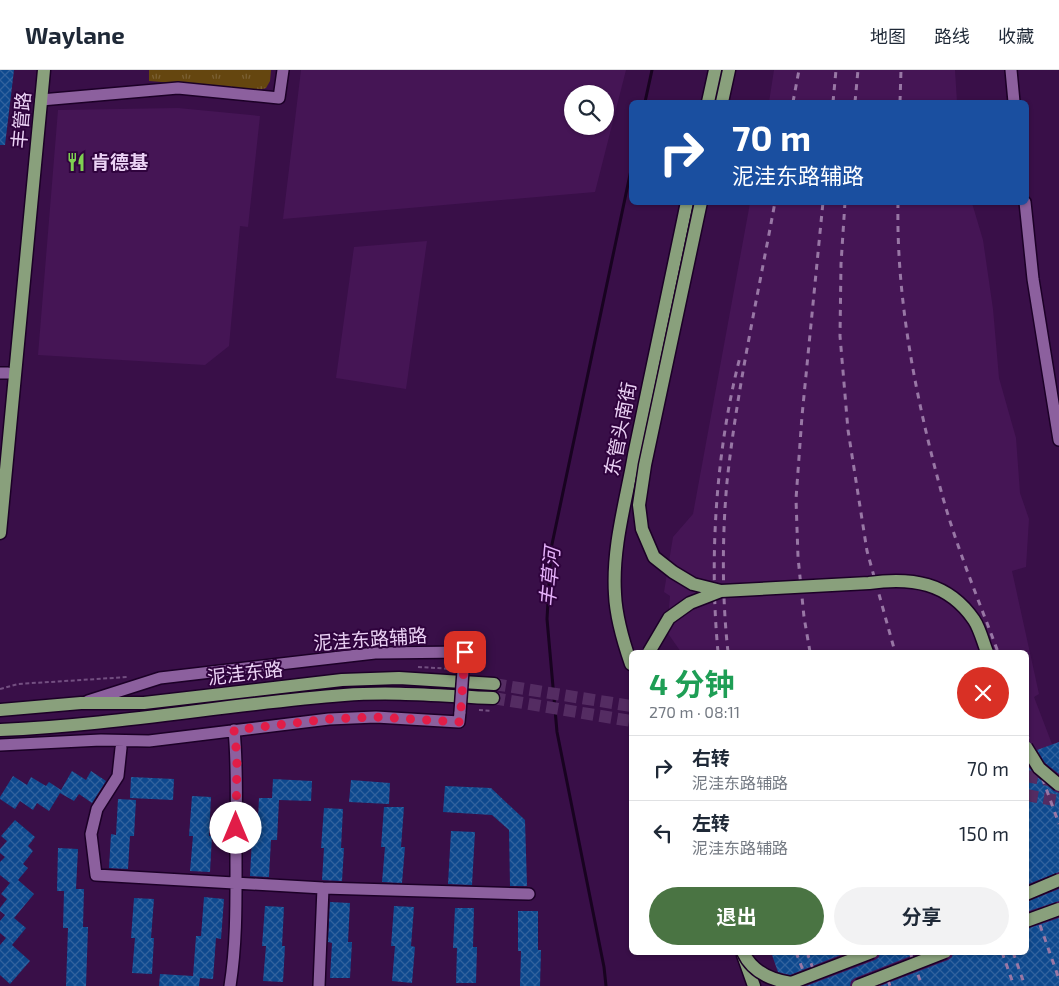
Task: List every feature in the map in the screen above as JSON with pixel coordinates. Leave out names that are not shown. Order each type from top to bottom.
[{"type":"main road","name":"丰管路","points":[[0,453],[4,373],[36,70]]},
{"type":"main road","name":"丰管路","points":[[0,533],[44,70]]},
{"type":"main road","points":[[708,100],[715,70]]},
{"type":"main road","points":[[722,100],[729,70]]},
{"type":"main road","name":"东管头南街","points":[[629,657],[620,628],[615,594],[618,542],[646,393],[686,205]]},
{"type":"main road","name":"东管头南街","points":[[700,205],[645,464],[639,505],[642,529],[654,556],[673,572],[693,584],[721,591]]},
{"type":"main road","points":[[650,650],[670,618],[690,602],[721,591],[869,583],[890,580],[917,581],[936,587],[955,598],[975,621],[986,650]]},
{"type":"main road","name":"泥洼东路","points":[[0,710],[81,703],[144,703],[342,680],[399,678],[494,684]]},
{"type":"main road","name":"泥洼东路","points":[[0,730],[78,726],[346,695],[409,694],[493,698]]},
{"type":"main road","points":[[1029,752],[1039,768],[1059,785]]},
{"type":"main road","points":[[1029,893],[1059,880]]},
{"type":"main road","points":[[1029,920],[1059,909]]},
{"type":"main road","points":[[744,955],[747,961],[765,976],[790,983],[864,955]]},
{"type":"main road","points":[[744,955],[754,986]]},
{"type":"main road","points":[[858,986],[937,955]]},
{"type":"street","points":[[41,100],[178,88],[279,98],[283,70]]},
{"type":"street","points":[[1011,70],[1014,100]]},
{"type":"street","points":[[1025,205],[1033,279],[1059,440]]},
{"type":"street","name":"泥洼东路辅路","points":[[0,745],[101,740],[134,742],[329,719],[376,717],[460,722],[465,652],[375,653],[160,678],[81,703]]},
{"type":"street","points":[[230,986],[234,961],[236,882],[237,756],[234,730]]},
{"type":"street","points":[[120,748],[118,776],[97,809],[91,834],[96,875],[323,888],[529,894]]},
{"type":"street","points":[[319,986],[323,888]]},
{"type":"shaded area","points":[[301,70],[626,70],[614,117],[614,85],[564,85],[564,135],[609,135],[595,192],[283,219]]},
{"type":"shaded area","points":[[774,70],[955,70],[957,100],[769,100]]},
{"type":"shaded area","points":[[178,108],[260,116],[248,227],[240,226],[229,346],[205,365],[38,355],[58,110]]},
{"type":"shaded area","points":[[750,205],[973,205],[983,240],[993,309],[999,378],[1016,438],[1020,493],[1029,519],[1026,567],[1012,571],[1039,694],[1034,697],[1052,744],[1059,742],[1059,986],[783,986],[772,955],[1029,955],[1029,650],[680,650],[667,632],[670,596],[664,592],[673,537],[693,514]]},
{"type":"shaded area","points":[[427,241],[406,389],[336,378],[354,247]]},
{"type":"green space","points":[[149,70],[271,70],[270,81],[266,88],[259,90],[149,81]]},
{"type":"building","points":[[0,70],[14,70],[5,145],[0,145]]},
{"type":"building","points":[[1059,742],[1059,774],[1045,763],[1037,750]]},
{"type":"building","points":[[1029,767],[1034,774],[1059,793],[1059,872],[1029,884]]},
{"type":"building","points":[[72,771],[86,780],[91,771],[106,781],[92,803],[79,794],[74,801],[60,793],[49,811],[37,803],[33,810],[20,801],[15,809],[0,799],[13,776],[27,785],[31,777],[46,786],[49,782],[61,790]]},
{"type":"building","points":[[131,777],[174,779],[173,800],[130,798]]},
{"type":"building","points":[[273,779],[312,781],[311,801],[279,800],[277,840],[271,840],[269,877],[250,876],[252,838],[257,838],[259,798],[272,798]]},
{"type":"building","points":[[351,780],[390,783],[389,804],[349,802]]},
{"type":"building","points":[[445,786],[491,788],[525,820],[527,886],[510,886],[509,830],[492,815],[443,812]]},
{"type":"building","points":[[192,796],[211,797],[209,836],[212,836],[210,872],[190,871],[193,836],[189,836]]},
{"type":"building","points":[[118,799],[136,800],[134,836],[130,836],[128,869],[109,868],[111,834],[116,835]]},
{"type":"building","points":[[384,807],[404,807],[401,847],[405,847],[402,883],[382,882],[385,847],[381,847]]},
{"type":"building","points":[[324,808],[343,809],[341,848],[344,848],[342,881],[322,880],[324,848],[321,848]]},
{"type":"building","points":[[15,820],[35,837],[28,846],[33,851],[23,864],[28,868],[18,880],[34,894],[14,918],[26,928],[12,945],[30,961],[10,984],[0,975],[0,945],[6,938],[0,933],[0,921],[5,915],[0,911],[0,908],[7,899],[1,894],[10,883],[0,875],[0,862],[5,857],[0,853],[0,849],[7,841],[1,836]]},
{"type":"building","points":[[451,831],[475,832],[472,885],[448,884]]},
{"type":"building","points":[[58,848],[78,849],[76,889],[84,889],[83,927],[88,927],[86,986],[66,986],[68,928],[63,928],[64,891],[57,891]]},
{"type":"building","points":[[1059,889],[1059,901],[1029,911],[1029,901]]},
{"type":"building","points":[[204,897],[224,899],[221,939],[216,938],[213,979],[200,978],[199,986],[159,986],[160,974],[193,976],[196,936],[201,936]]},
{"type":"building","points":[[134,898],[154,899],[151,938],[154,938],[152,974],[132,973],[135,938],[131,938]]},
{"type":"building","points":[[330,902],[350,903],[348,942],[352,942],[350,978],[330,978],[332,943],[328,942]]},
{"type":"building","points":[[265,906],[284,907],[282,946],[285,946],[283,982],[263,981],[266,946],[262,946]]},
{"type":"building","points":[[394,906],[414,907],[411,946],[415,947],[412,983],[392,981],[395,946],[391,946]]},
{"type":"building","points":[[455,908],[474,908],[473,947],[477,947],[476,983],[456,983],[457,948],[453,948]]},
{"type":"building","points":[[518,911],[538,911],[538,950],[541,950],[540,986],[520,986],[521,951],[518,951]]},
{"type":"building","points":[[1059,918],[1059,986],[880,986],[948,960],[952,955],[1029,955],[1029,928]]},
{"type":"building","points":[[772,955],[840,955],[790,975],[778,972]]},
{"type":"building","points":[[879,955],[913,955],[855,978],[851,981],[850,986],[806,986],[875,960]]},
{"type":"waterway","name":"丰草河","points":[[645,100],[652,70]]},
{"type":"waterway","name":"丰草河","points":[[606,986],[604,967],[557,732],[547,619],[551,549],[629,179]]},
{"type":"tunnel","points":[[494,684],[629,706]]},
{"type":"tunnel","points":[[493,698],[629,721]]},
{"type":"tunnel","points":[[1029,777],[1059,782]]},
{"type":"tunnel","points":[[1029,796],[1059,801]]},
{"type":"railway","points":[[793,100],[799,70]]},
{"type":"railway","points":[[833,100],[836,70]]},
{"type":"railway","points":[[855,100],[858,70]]},
{"type":"railway","points":[[900,100],[901,70]]},
{"type":"railway","points":[[728,650],[723,567],[727,482],[742,377],[774,205]]},
{"type":"railway","points":[[810,650],[804,617],[798,557],[796,499],[802,416],[823,205]]},
{"type":"railway","points":[[845,205],[841,264],[840,336],[848,430],[867,551],[894,650]]},
{"type":"railway","points":[[898,205],[898,239],[905,314],[910,352],[925,426],[949,518],[997,650]]},
{"type":"railway","points":[[718,650],[714,579],[717,504],[725,429],[740,357]]},
{"type":"railway","points":[[1029,741],[1059,824]]},
{"type":"railway","points":[[1040,925],[1059,979]]},
{"type":"railway","points":[[797,955],[809,986]]},
{"type":"railway","points":[[808,955],[819,986]]},
{"type":"railway","points":[[911,955],[922,986]]},
{"type":"railway","points":[[1003,955],[1014,986]]},
{"type":"railway","points":[[1014,955],[1025,986]]},
{"type":"railway","points":[[888,980],[890,986]]},
{"type":"place","name":"肯德基","points":[[76,162]]},
{"type":"route","points":[[236,828],[237,756],[234,730],[329,719],[376,717],[460,722],[465,652]]}]
